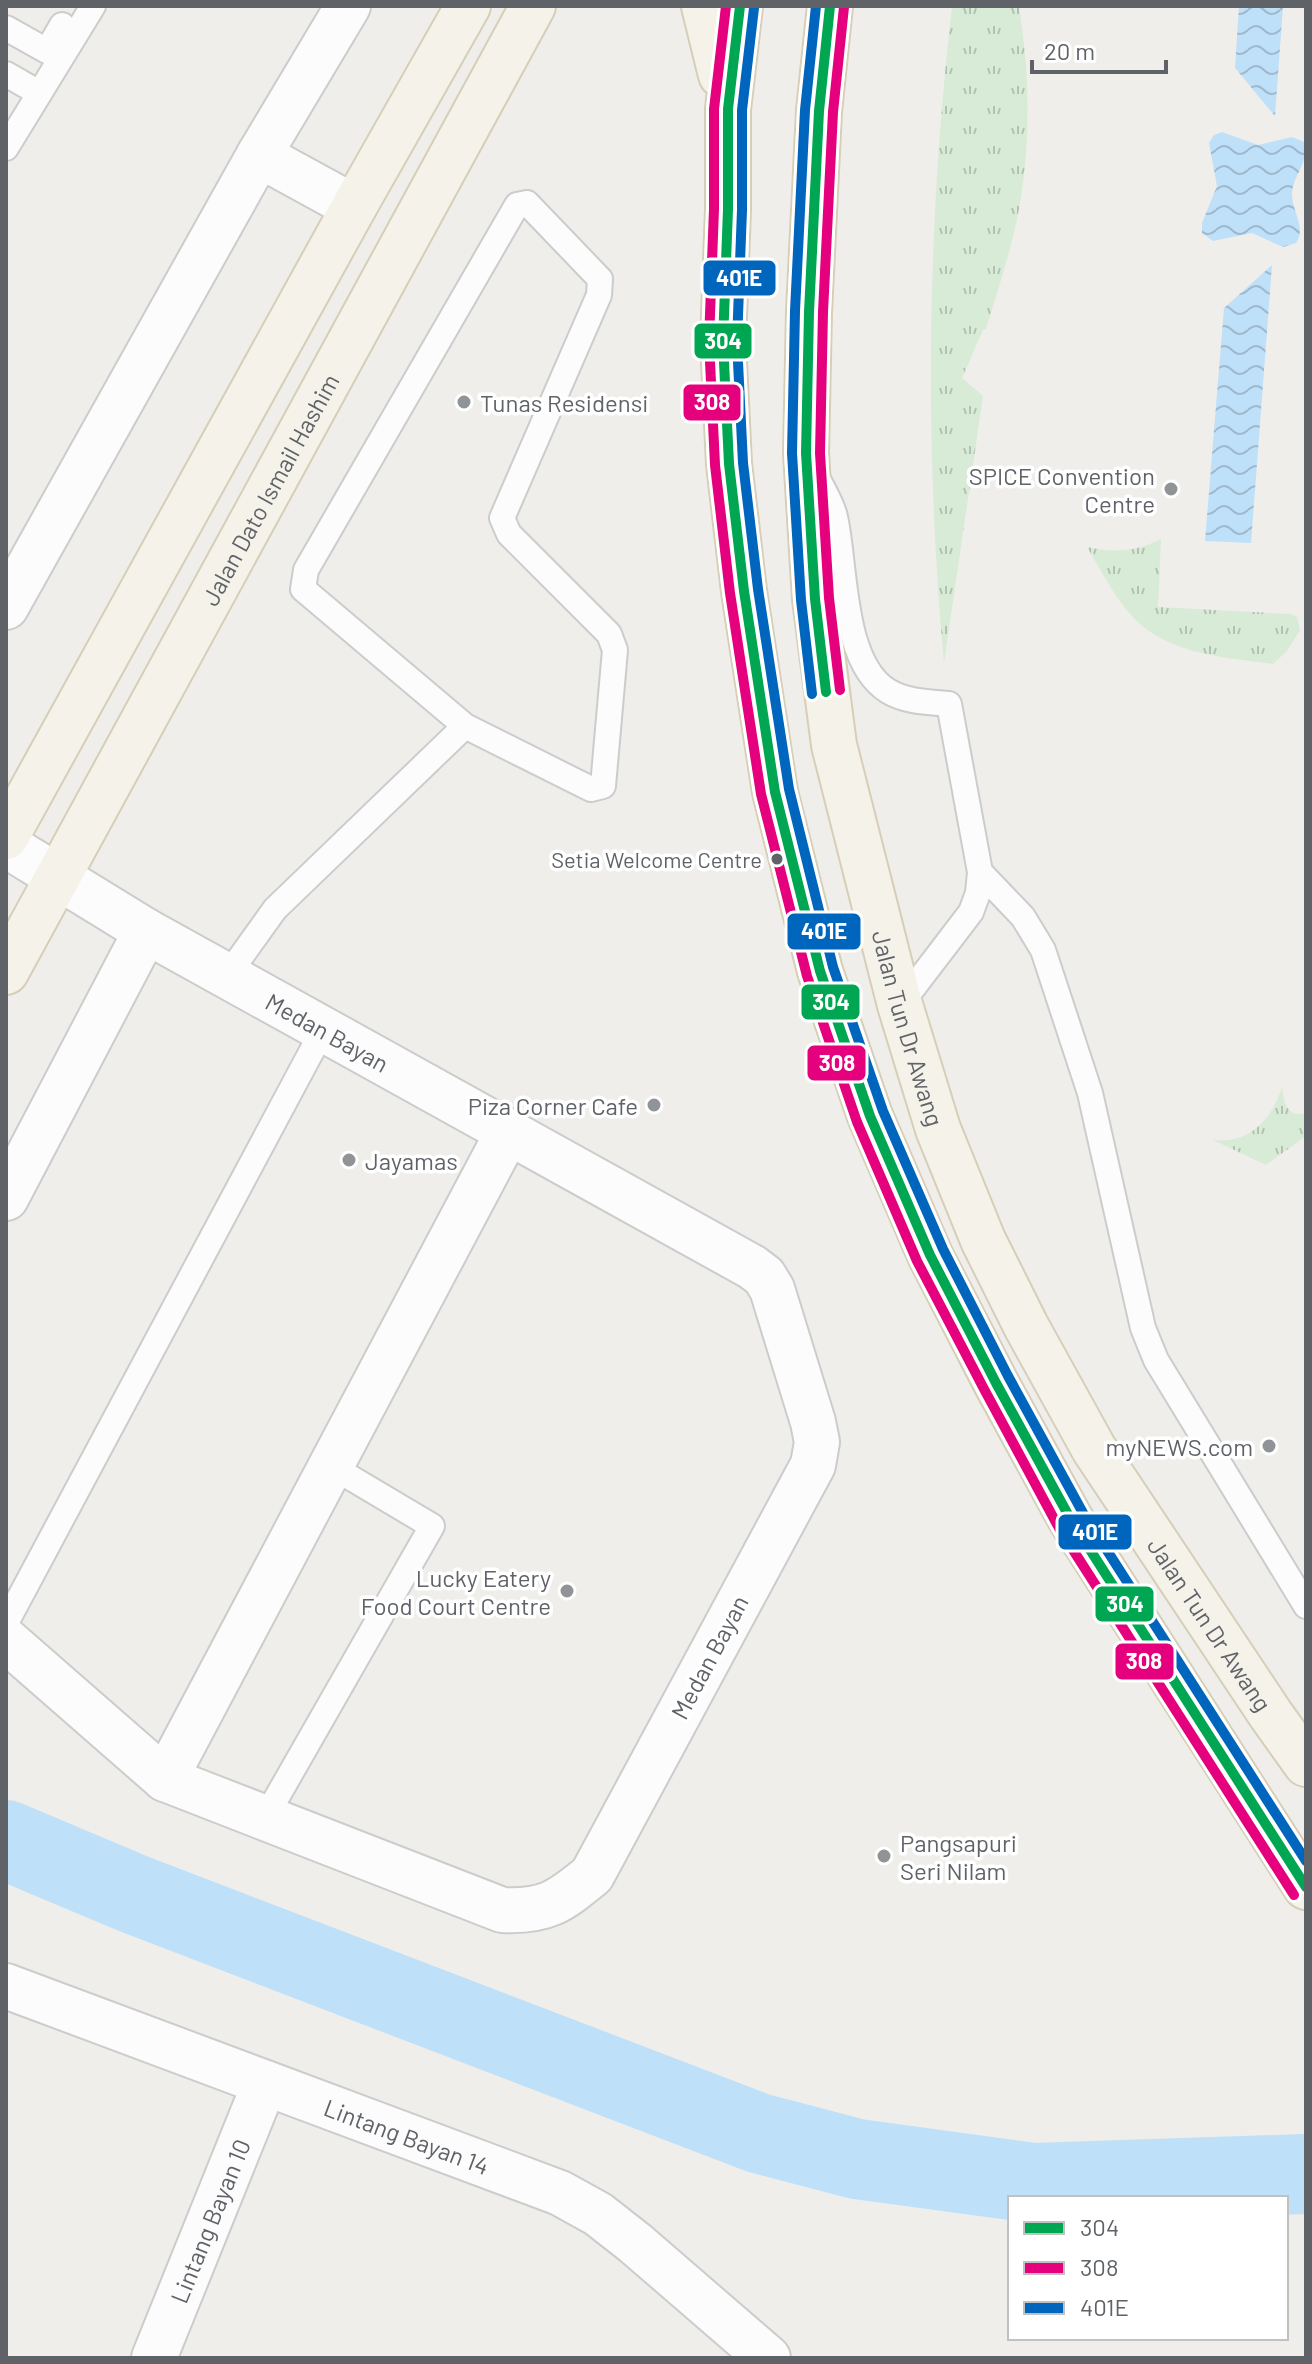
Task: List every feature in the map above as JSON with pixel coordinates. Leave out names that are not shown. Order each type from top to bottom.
[{"type":"main road","points":[[6,837],[468,6]]},
{"type":"main road","name":"Jalan Dato Ismail Hashim","points":[[6,972],[533,6]]},
{"type":"main road","points":[[704,6],[728,109]]},
{"type":"main road","points":[[740,6],[728,109],[723,342],[729,464],[744,591],[775,792],[820,971],[870,1116],[930,1255],[996,1383],[1071,1520],[1306,1887]]},
{"type":"main road","name":"Jalan Tun Dr Awang","points":[[830,6],[819,111],[809,312],[806,453],[815,599],[834,745],[900,1005],[938,1129],[983,1240],[1026,1326],[1094,1449],[1288,1726],[1306,1764]]},
{"type":"street","points":[[6,607],[259,155],[348,6]]},
{"type":"street","points":[[259,155],[354,207]]},
{"type":"street","name":"Medan Bayan","points":[[6,845],[146,931],[752,1267],[764,1276],[772,1289],[817,1442],[813,1465],[592,1875],[562,1900],[529,1911],[502,1910],[165,1779],[6,1640]]},
{"type":"street","points":[[6,1198],[146,931]]},
{"type":"street","points":[[165,1779],[508,1132]]},
{"type":"street","name":"Lintang Bayan 14","points":[[6,1986],[560,2193],[598,2214],[768,2358]]},
{"type":"street","name":"Lintang Bayan 10","points":[[154,2358],[265,2083]]},
{"type":"lane","points":[[6,28],[47,51],[73,6]]},
{"type":"lane","points":[[6,148],[93,6]]},
{"type":"lane","points":[[6,74],[39,93]]},
{"type":"lane","points":[[527,203],[600,279],[599,295],[502,518],[509,534],[609,634],[615,650],[603,786],[591,789],[465,726],[303,589],[306,570],[517,205],[527,203]]},
{"type":"lane","points":[[806,453],[834,512],[847,611],[861,656],[871,675],[887,691],[904,698],[949,704],[980,872],[978,893],[971,912],[900,1005]]},
{"type":"lane","points":[[227,976],[275,909],[465,726]]},
{"type":"lane","points":[[980,872],[1023,917],[1043,950],[1090,1093],[1143,1328],[1156,1360],[1306,1606]]},
{"type":"lane","points":[[6,1623],[323,1030]]},
{"type":"lane","points":[[265,1818],[432,1526],[331,1466]]},
{"type":"green space","points":[[952,6],[1019,6],[1027,78],[1027,125],[1021,197],[1010,247],[986,329],[962,378],[983,396],[944,663],[933,499],[931,334],[937,170]]},
{"type":"green space","points":[[1161,539],[1158,607],[1291,614],[1297,617],[1300,630],[1287,651],[1273,664],[1220,657],[1169,642],[1139,623],[1117,597],[1087,547],[1125,550]]},
{"type":"green space","points":[[1282,1087],[1288,1108],[1295,1113],[1306,1113],[1306,1136],[1266,1165],[1213,1140],[1238,1138],[1258,1127],[1278,1099]]},
{"type":"water","points":[[1239,6],[1283,6],[1275,116],[1235,68]]},
{"type":"water","points":[[1222,132],[1258,145],[1292,137],[1304,142],[1305,155],[1292,192],[1300,231],[1296,243],[1283,247],[1252,233],[1213,241],[1202,233],[1202,223],[1217,186],[1209,143],[1214,135]]},
{"type":"water","points":[[1272,265],[1251,543],[1205,541],[1224,308]]},
{"type":"waterway","points":[[6,1840],[134,1894],[758,2133],[857,2159],[1033,2183],[1306,2174]]},
{"type":"transit line","name":"308","points":[[726,6],[714,109],[709,341],[715,465],[730,593],[761,794],[807,976],[857,1122],[917,1261],[984,1389],[1059,1528],[1294,1895]]},
{"type":"transit line","name":"304","points":[[740,6],[728,109],[723,342],[729,464],[744,591],[775,792],[820,971],[870,1116],[930,1255],[996,1383],[1071,1520],[1306,1887]]},
{"type":"transit line","name":"401E","points":[[812,694],[801,600],[792,453],[805,110],[816,6]]},
{"type":"transit line","name":"304","points":[[826,692],[815,599],[806,453],[819,111],[830,6]]},
{"type":"transit line","name":"308","points":[[840,690],[829,598],[820,453],[833,112],[844,7]]},
{"type":"transit line","name":"401E","points":[[754,8],[742,110],[737,342],[743,463],[758,589],[789,789],[833,967],[883,1111],[943,1249],[1008,1376],[1083,1513],[1306,1861]]},
{"type":"place","name":"Tunas Residensi","points":[[464,402]]},
{"type":"place","name":"SPICE Convention Centre","points":[[1171,489]]},
{"type":"place","name":"Setia Welcome Centre","points":[[777,859]]},
{"type":"place","name":"Piza Corner Cafe","points":[[654,1105]]},
{"type":"place","name":"Jayamas","points":[[349,1160]]},
{"type":"place","name":"myNEWS.com","points":[[1269,1446]]},
{"type":"place","name":"Lucky Eatery Food Court Centre","points":[[567,1591]]},
{"type":"place","name":"Pangsapuri Seri Nilam","points":[[884,1856]]}]
